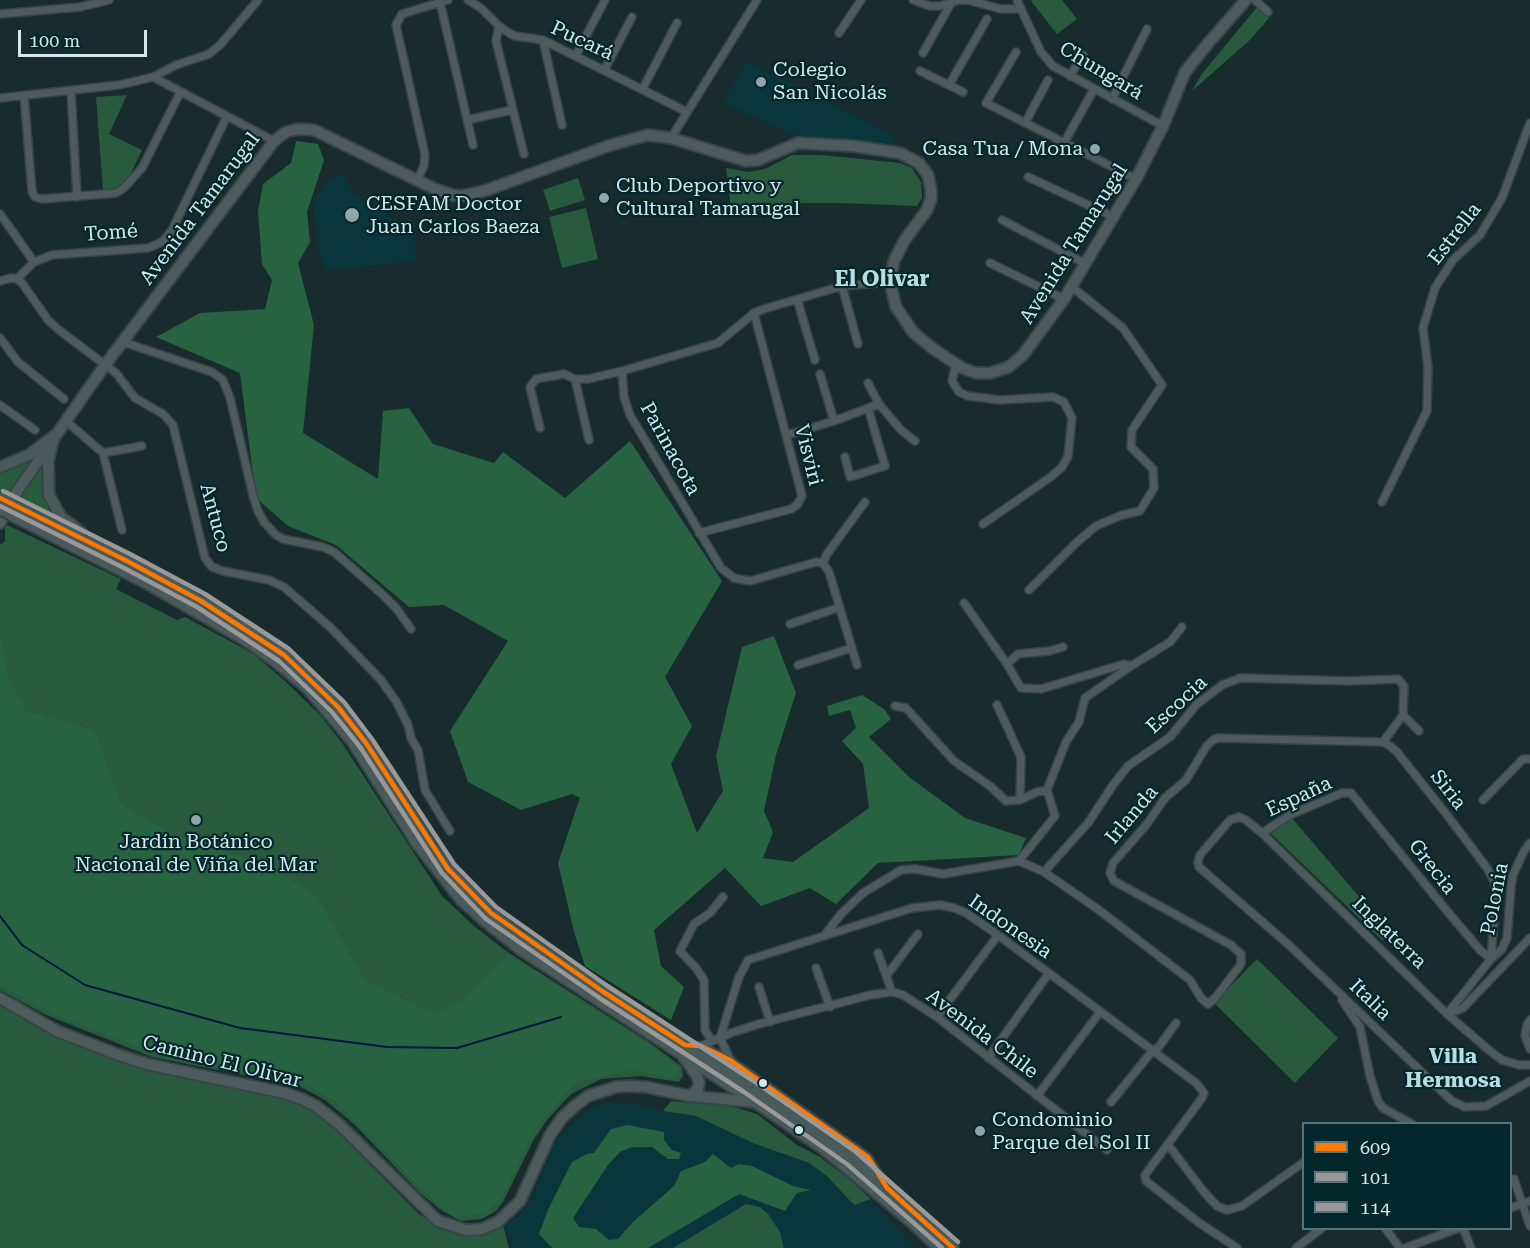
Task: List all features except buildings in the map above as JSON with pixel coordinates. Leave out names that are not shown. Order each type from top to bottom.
[{"type":"main road","points":[[0,467],[29,455],[54,436]]},
{"type":"main road","points":[[54,436],[48,461],[48,486],[56,511],[68,524],[127,561],[201,601],[285,655],[338,707],[366,743],[430,844],[470,892],[491,913],[825,1150],[939,1248]]},
{"type":"main road","points":[[0,498],[17,512],[156,588],[235,634],[276,662],[307,688],[352,741],[418,845],[461,900],[521,950],[844,1152],[953,1248]]},
{"type":"main road","points":[[0,509],[17,512],[127,561]]},
{"type":"street","points":[[0,14],[80,7],[109,0]]},
{"type":"street","points":[[0,98],[119,85],[153,77],[176,65],[209,54],[258,0]]},
{"type":"street","points":[[417,180],[424,166],[425,155],[396,25],[402,14],[448,0]]},
{"type":"street","name":"Pucará","points":[[468,0],[488,13],[499,26],[515,36],[543,40],[687,112]]},
{"type":"street","points":[[576,55],[604,0]]},
{"type":"street","points":[[670,138],[757,0]]},
{"type":"street","points":[[839,33],[861,0]]},
{"type":"street","points":[[913,0],[930,6],[968,0],[1001,9],[1021,9]]},
{"type":"street","name":"Chungará","points":[[1017,0],[1041,52],[1053,66],[1163,126]]},
{"type":"street","name":"Avenida Tamarugal","points":[[0,524],[18,490],[105,365],[274,141],[286,132],[298,129],[314,130],[443,193],[452,195],[471,195],[630,139],[648,135],[670,138],[746,161],[758,160],[798,143],[853,146],[910,156],[919,163],[931,181],[931,199],[927,210],[904,241],[892,268],[890,282],[896,307],[913,332],[956,364],[969,371],[983,374],[1009,367],[1027,350],[1065,299],[1136,178],[1191,64],[1246,0]]},
{"type":"street","points":[[1255,0],[1268,12]]},
{"type":"street","points":[[440,2],[473,145]]},
{"type":"street","points":[[923,53],[951,3]]},
{"type":"street","points":[[605,69],[632,17]]},
{"type":"street","points":[[949,85],[987,19]]},
{"type":"street","points":[[643,88],[677,23]]},
{"type":"street","points":[[499,26],[496,41],[524,154]]},
{"type":"street","points":[[1112,99],[1147,29]]},
{"type":"street","points":[[543,40],[562,125]]},
{"type":"street","points":[[1016,52],[986,103],[1136,178]]},
{"type":"street","points":[[1070,76],[1083,55]]},
{"type":"street","points":[[920,70],[963,92]]},
{"type":"street","points":[[153,77],[274,141]]},
{"type":"street","points":[[1025,123],[1048,80]]},
{"type":"street","points":[[1065,143],[1094,89]]},
{"type":"street","points":[[71,91],[77,197]]},
{"type":"street","points":[[24,95],[32,191],[36,197],[42,199],[116,193],[131,183],[142,168],[180,93]]},
{"type":"street","points":[[467,120],[512,110]]},
{"type":"street","name":"Tomé","points":[[17,279],[34,262],[43,258],[61,254],[148,248],[162,242],[172,230],[227,116]]},
{"type":"street","name":"Estrella","points":[[1382,502],[1427,411],[1428,367],[1423,328],[1435,288],[1454,260],[1480,235],[1502,198],[1530,123]]},
{"type":"street","points":[[1028,177],[1114,217]]},
{"type":"street","points":[[0,214],[34,262]]},
{"type":"street","points":[[1002,220],[1086,264]]},
{"type":"street","points":[[990,263],[1065,299]]},
{"type":"street","points":[[1,279],[17,279]]},
{"type":"street","name":"Antuco","points":[[17,279],[53,325],[120,377],[135,398],[163,414],[173,425],[205,558],[212,567],[269,580],[284,587],[330,627],[380,678],[408,724],[411,738],[418,750],[425,790],[450,831]]},
{"type":"street","points":[[540,428],[530,391],[531,383],[536,379],[564,374],[576,379],[588,379],[622,371],[718,343],[754,313],[842,286],[890,282]]},
{"type":"street","points":[[842,286],[858,344]]},
{"type":"street","points":[[1029,590],[1096,526],[1140,510],[1154,488],[1153,469],[1131,447],[1132,429],[1162,385],[1123,328],[1072,287]]},
{"type":"street","points":[[797,299],[815,360]]},
{"type":"street","name":"Visviri","points":[[699,533],[790,509],[797,506],[801,500],[802,490],[754,313]]},
{"type":"street","points":[[0,338],[18,362],[64,399]]},
{"type":"street","points":[[123,342],[212,372],[223,380],[230,398],[254,499],[264,522],[283,539],[323,547],[334,552],[382,594],[396,608],[411,629]]},
{"type":"street","points":[[956,364],[952,381],[959,392],[968,396],[1000,400],[1053,397],[1064,402],[1072,418],[1069,449],[1062,467],[983,524]]},
{"type":"street","name":"Parinacota","points":[[622,371],[624,397],[630,415],[721,568],[740,580],[750,581],[816,562],[823,563]]},
{"type":"street","points":[[820,374],[834,421]]},
{"type":"street","points":[[576,379],[589,440]]},
{"type":"street","points":[[868,383],[879,404],[901,430],[915,441]]},
{"type":"street","points":[[787,435],[879,404]]},
{"type":"street","points":[[0,405],[35,430]]},
{"type":"street","points":[[845,457],[850,477],[885,466],[867,408]]},
{"type":"street","points":[[66,421],[103,453],[122,531]]},
{"type":"street","points":[[103,453],[142,446]]},
{"type":"street","points":[[857,664],[829,572],[823,563],[827,554],[865,502]]},
{"type":"street","points":[[964,603],[1021,688],[1041,689],[1124,663],[1131,666]]},
{"type":"street","points":[[790,624],[840,607]]},
{"type":"street","points":[[1019,861],[1055,816],[1047,790],[1066,742],[1079,722],[1085,698],[1170,642],[1182,627]]},
{"type":"street","points":[[1007,664],[1018,654],[1049,651],[1063,647]]},
{"type":"street","points":[[798,664],[852,648]]},
{"type":"street","name":"Escocia","points":[[1044,872],[1088,823],[1128,766],[1170,737],[1196,705],[1222,685],[1240,678],[1350,681],[1398,679],[1404,686],[1403,715]]},
{"type":"street","points":[[997,705],[1021,757],[1020,800]]},
{"type":"street","points":[[895,706],[906,708],[954,761],[990,786],[1006,801],[1020,800],[1047,790]]},
{"type":"street","points":[[1383,742],[1403,715],[1419,731]]},
{"type":"street","name":"Irlanda","points":[[1044,872],[1099,910],[1190,980],[1201,998],[1208,1004],[1231,979],[1241,964],[1242,957],[1234,947],[1114,881],[1110,873],[1113,863],[1147,824],[1165,798],[1186,780],[1206,747],[1213,740],[1383,742]]},
{"type":"street","name":"Siria","points":[[1383,742],[1397,752],[1487,868],[1494,881],[1497,907],[1491,959]]},
{"type":"street","points":[[1483,800],[1523,759],[1530,759]]},
{"type":"street","name":"Grecia","points":[[1351,792],[1447,911],[1480,950],[1491,959]]},
{"type":"street","name":"España","points":[[1262,833],[1290,815],[1342,793],[1351,792]]},
{"type":"street","name":"Inglaterra","points":[[1199,867],[1200,855],[1230,820],[1239,817],[1262,833],[1447,1014],[1502,1060],[1519,1065],[1530,1065]]},
{"type":"street","name":"Polonia","points":[[1491,959],[1502,949],[1507,938],[1514,875],[1524,850],[1530,843]]},
{"type":"street","points":[[824,936],[841,914],[863,892],[901,870],[915,869],[943,874],[1019,861],[1044,872]]},
{"type":"street","name":"Italia","points":[[1199,867],[1289,945],[1446,1097],[1458,1105],[1472,1108],[1486,1106],[1530,1081]]},
{"type":"street","points":[[712,1041],[705,1030],[704,980],[680,951],[694,924],[710,913],[723,897]]},
{"type":"street","name":"Indonesia","points":[[720,1038],[739,977],[748,960],[912,908],[940,905],[954,908],[966,913],[998,935],[1200,1087],[1204,1093],[1202,1098],[1168,1146]]},
{"type":"street","points":[[887,975],[918,934]]},
{"type":"street","points":[[937,1017],[998,935]]},
{"type":"street","points":[[1447,1014],[1463,1008],[1530,938]]},
{"type":"street","points":[[690,1096],[698,1089],[699,1082],[684,1050],[770,1022],[870,994],[892,992],[878,953]]},
{"type":"street","points":[[1447,1014],[1491,959]]},
{"type":"street","points":[[816,968],[830,1006]]},
{"type":"street","points":[[988,1058],[1049,974]]},
{"type":"street","points":[[1331,986],[1360,1027],[1370,1076],[1378,1101],[1383,1108],[1408,1122]]},
{"type":"street","points":[[759,987],[770,1022]]},
{"type":"street","name":"Avenida Chile","points":[[892,992],[903,995],[937,1017],[1107,1150]]},
{"type":"street","name":"Camino El Olivar","points":[[0,998],[57,1031],[119,1055],[147,1064],[285,1093],[302,1099],[316,1106],[340,1125],[438,1221],[466,1230],[482,1229],[498,1222],[520,1201],[550,1135],[569,1111],[588,1096],[616,1087],[629,1086],[690,1096],[755,1102]]},
{"type":"street","points":[[1037,1096],[1100,1012]]},
{"type":"street","points":[[1530,1020],[1525,1036],[1530,1049]]},
{"type":"street","points":[[1111,1102],[1153,1050],[1158,1048],[1176,1023]]},
{"type":"street","points":[[720,1038],[730,1059]]},
{"type":"street","points":[[701,1046],[730,1059],[868,1157],[887,1188]]},
{"type":"street","points":[[1237,1248],[1150,1185],[1145,1175],[1168,1146],[1204,1192],[1217,1206],[1227,1210],[1242,1206],[1302,1163]]},
{"type":"street","points":[[1514,1179],[1530,1226]]},
{"type":"street","points":[[1512,1207],[1530,1201]]},
{"type":"street","points":[[1296,1248],[1319,1230]]},
{"type":"street","points":[[1386,1230],[1400,1248]]},
{"type":"street","points":[[1405,1248],[1455,1230]]},
{"type":"street","points":[[1462,1230],[1471,1248]]},
{"type":"shaded area","name":"Colegio San Nicolás","points":[[746,61],[895,136],[891,145],[793,135],[723,103]]},
{"type":"shaded area","name":"CESFAM Doctor Juan Carlos Baeza","points":[[344,172],[354,195],[414,230],[416,261],[326,271],[319,255],[314,201],[325,182]]},
{"type":"shaded area","points":[[605,1103],[630,1103],[696,1116],[753,1143],[809,1163],[827,1176],[853,1205],[871,1199],[900,1229],[914,1248],[512,1248],[505,1224],[519,1217],[534,1194],[553,1144],[568,1127],[592,1107]]},
{"type":"green space","points":[[1062,0],[1077,19],[1057,34],[1031,1]]},
{"type":"green space","points":[[1257,7],[1269,18],[1251,39],[1192,91],[1201,75]]},
{"type":"green space","points":[[127,95],[109,134],[142,150],[127,182],[116,190],[103,191],[96,97]]},
{"type":"green space","points":[[296,141],[318,144],[324,160],[307,212],[310,242],[298,263],[314,325],[303,433],[378,479],[383,411],[409,408],[433,444],[494,463],[503,452],[565,498],[630,441],[722,581],[665,677],[692,726],[671,764],[697,833],[723,791],[716,756],[742,647],[774,636],[796,693],[776,755],[764,811],[773,832],[763,858],[793,862],[869,808],[863,764],[842,741],[856,728],[850,710],[829,716],[827,706],[862,695],[884,709],[891,719],[869,737],[909,777],[965,818],[1026,838],[1019,855],[878,863],[836,904],[810,888],[761,906],[725,868],[654,930],[661,966],[684,987],[671,1020],[585,966],[574,932],[558,863],[580,798],[572,794],[521,810],[468,782],[450,731],[508,641],[444,605],[409,607],[336,545],[288,526],[256,498],[240,373],[156,337],[200,313],[265,309],[272,280],[262,264],[258,211],[263,184],[291,163]]},
{"type":"green space","points":[[792,155],[822,155],[900,163],[912,168],[921,182],[922,198],[917,206],[794,203],[732,217],[726,168],[749,172],[765,169]]},
{"type":"green space","points":[[578,178],[585,200],[550,211],[543,190]]},
{"type":"green space","points":[[586,208],[598,259],[562,268],[549,217]]},
{"type":"green space","points":[[36,456],[9,496],[0,491],[0,471]]},
{"type":"green space","points":[[46,460],[57,518],[19,499]]},
{"type":"green space","name":"Jardín Botánico Nacional de Viña del Mar","points":[[5,524],[121,579],[116,589],[177,620],[185,617],[252,653],[321,716],[342,743],[442,896],[474,926],[506,951],[649,1042],[682,1067],[683,1076],[679,1082],[641,1076],[601,1079],[571,1094],[548,1119],[534,1139],[503,1202],[496,1211],[482,1219],[461,1221],[442,1211],[420,1193],[354,1124],[325,1100],[299,1086],[152,1057],[46,1015],[0,990],[0,545],[5,541]]},
{"type":"green space","points":[[0,633],[7,675],[26,711],[94,730],[121,805],[173,835],[262,863],[317,896],[364,980],[433,1014],[465,999],[509,955],[648,1044],[679,1068],[675,1079],[633,1070],[576,1082],[535,1128],[501,1199],[486,1213],[455,1217],[433,1200],[335,1101],[302,1083],[151,1052],[54,1014],[0,985]]},
{"type":"green space","points":[[1291,817],[1391,934],[1383,941],[1268,831]]},
{"type":"green space","points":[[1257,959],[1338,1038],[1295,1083],[1214,1003]]},
{"type":"green space","points":[[0,1003],[57,1035],[111,1059],[157,1073],[290,1098],[324,1118],[419,1214],[446,1231],[478,1233],[503,1225],[509,1248],[0,1248]]},
{"type":"green space","points":[[671,1101],[731,1106],[757,1114],[797,1145],[820,1157],[871,1199],[854,1205],[827,1176],[809,1163],[753,1143],[696,1116],[663,1111]]},
{"type":"green space","points":[[627,1125],[664,1132],[664,1140],[672,1150],[681,1153],[679,1159],[668,1159],[652,1147],[632,1147],[620,1152],[608,1165],[573,1218],[579,1227],[596,1229],[609,1240],[618,1239],[633,1222],[674,1186],[681,1171],[705,1162],[713,1154],[731,1168],[738,1164],[752,1166],[793,1186],[811,1190],[797,1193],[785,1211],[739,1194],[648,1248],[552,1248],[539,1234],[548,1210],[572,1162],[594,1153],[611,1129]]},
{"type":"green space","points":[[746,1204],[760,1207],[768,1214],[780,1232],[784,1248],[673,1248]]},
{"type":"waterway","points":[[0,916],[22,945],[85,985],[240,1028],[387,1047],[457,1048],[561,1017]]},
{"type":"transit line","name":"114","points":[[3,491],[205,594],[289,649],[344,702],[372,739],[454,864],[496,907],[606,985],[752,1080],[856,1152],[958,1242]]},
{"type":"transit line","name":"609","points":[[0,498],[127,561],[201,601],[284,655],[338,707],[366,743],[448,869],[491,913],[602,991],[685,1045],[701,1046],[730,1060],[868,1157],[887,1188],[953,1248]]},
{"type":"transit line","name":"101","points":[[0,506],[197,607],[279,661],[332,712],[360,747],[442,873],[486,919],[847,1164],[942,1248]]},
{"type":"place","name":"Colegio San Nicolás","points":[[761,82]]},
{"type":"place","name":"Casa Tua / Mona","points":[[1095,149]]},
{"type":"place","name":"Club Deportivo y Cultural Tamarugal","points":[[604,198]]},
{"type":"place","name":"CESFAM Doctor Juan Carlos Baeza","points":[[352,215]]},
{"type":"place","name":"Jardín Botánico Nacional de Viña del Mar","points":[[196,820]]},
{"type":"place","name":"Condominio Parque del Sol II","points":[[980,1131]]},
{"type":"district","name":"El Olivar","points":[[882,280]]},
{"type":"district","name":"Villa Hermosa","points":[[1453,1069]]}]
